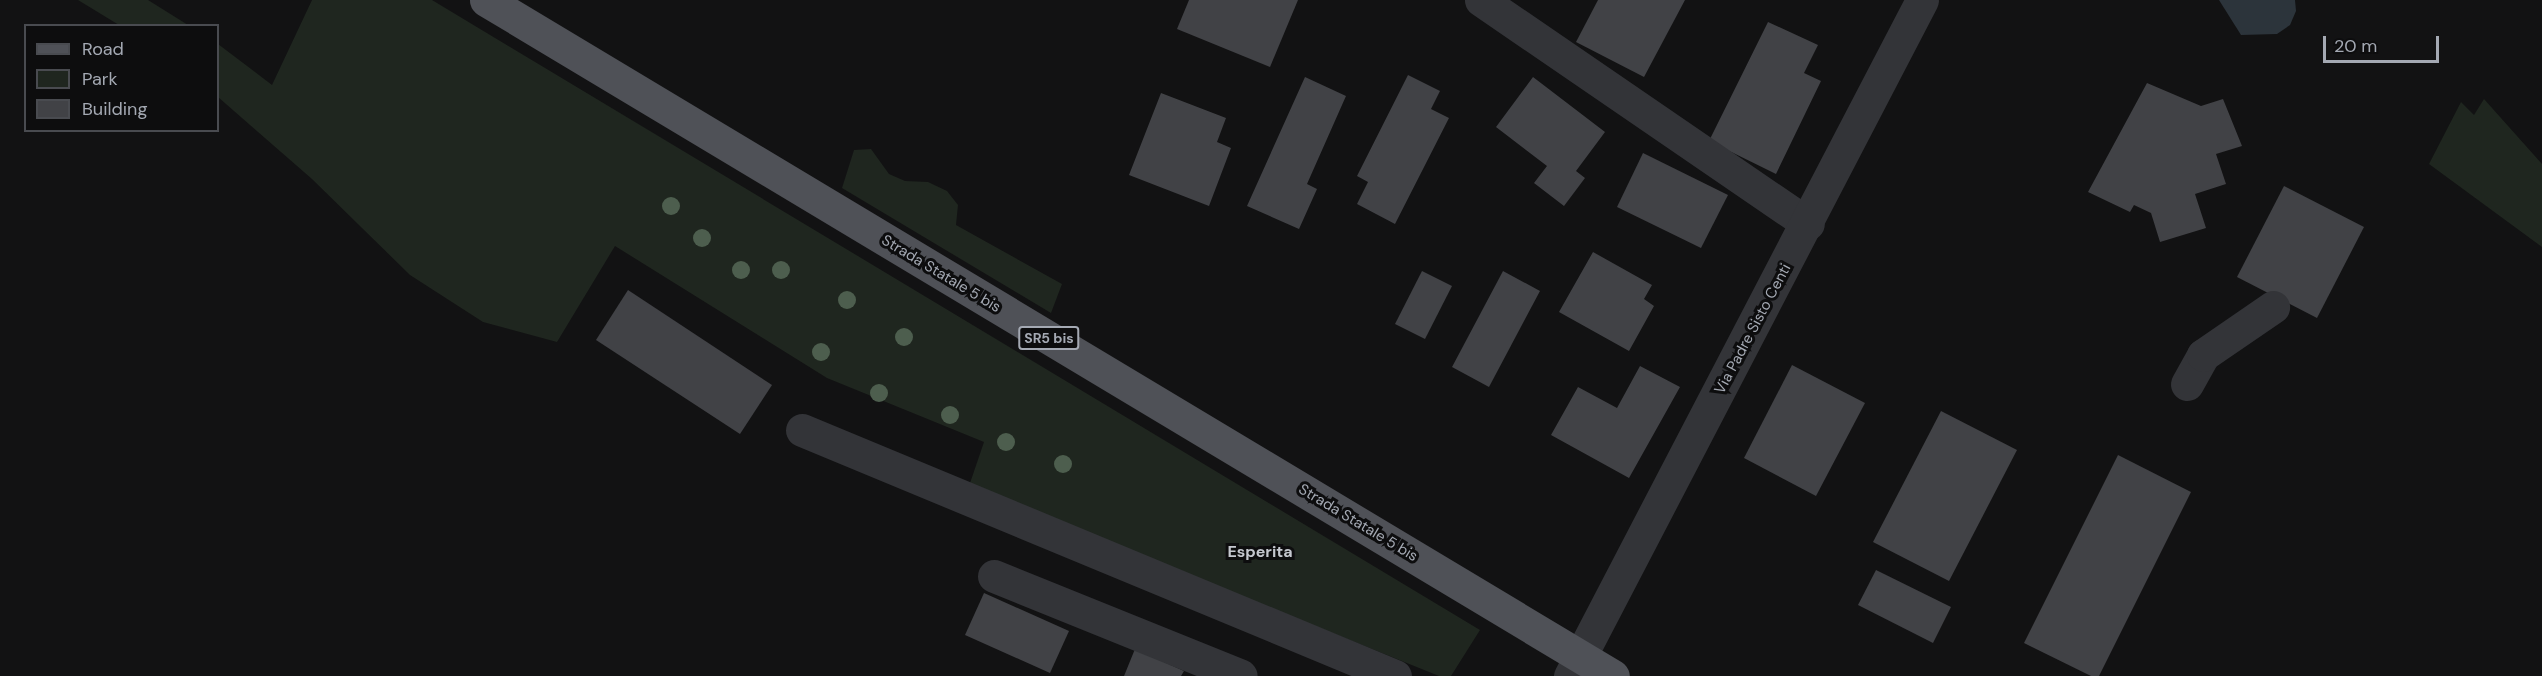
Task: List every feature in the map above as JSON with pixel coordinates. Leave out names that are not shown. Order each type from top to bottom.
[{"type":"main road","name":"Strada Statale 5 bis","points":[[486,0],[1576,667],[1613,676]]},
{"type":"street","points":[[1481,0],[1808,224]]},
{"type":"street","name":"Via Padre Sisto Centi","points":[[1576,667],[1808,224],[1922,0]]},
{"type":"street","points":[[2187,384],[2203,355],[2273,307]]},
{"type":"street","points":[[802,430],[1395,676]]},
{"type":"street","points":[[994,576],[1240,676]]},
{"type":"green space","points":[[78,0],[148,0],[186,24],[117,24]]},
{"type":"green space","points":[[312,0],[432,0],[1480,630],[1451,676],[1439,676],[969,486],[984,442],[827,378],[615,246],[557,342],[483,322],[410,275],[312,179],[219,98],[219,45],[272,85]]},
{"type":"green space","points":[[2484,99],[2542,164],[2542,247],[2429,164],[2461,102],[2474,115]]},
{"type":"green space","points":[[871,149],[889,174],[905,181],[928,182],[947,191],[958,205],[956,225],[1062,284],[1051,313],[842,188],[854,150]]},
{"type":"shaded area","points":[[2219,0],[2295,0],[2296,11],[2290,25],[2277,34],[2241,35]]},
{"type":"building","points":[[1189,0],[1298,0],[1270,67],[1177,29]]},
{"type":"building","points":[[1598,0],[1685,0],[1644,77],[1576,42]]},
{"type":"building","points":[[1768,22],[1818,45],[1804,73],[1821,81],[1776,174],[1709,141]]},
{"type":"building","points":[[1408,75],[1440,91],[1431,109],[1449,118],[1395,224],[1357,204],[1368,182],[1357,176]]},
{"type":"building","points":[[1305,77],[1346,96],[1307,184],[1317,189],[1299,229],[1247,206]]},
{"type":"building","points":[[1533,77],[1605,132],[1576,171],[1585,178],[1564,206],[1534,183],[1547,166],[1496,127]]},
{"type":"building","points":[[2147,83],[2201,106],[2223,99],[2242,146],[2216,154],[2226,184],[2195,194],[2206,228],[2160,242],[2151,213],[2134,205],[2130,212],[2088,192]]},
{"type":"building","points":[[1161,93],[1226,118],[1217,142],[1231,148],[1209,206],[1129,175]]},
{"type":"building","points":[[1643,153],[1728,195],[1701,248],[1617,207]]},
{"type":"building","points":[[2284,186],[2364,227],[2317,318],[2237,277]]},
{"type":"building","points":[[1593,252],[1652,285],[1644,299],[1654,306],[1629,351],[1559,312]]},
{"type":"building","points":[[1422,271],[1452,286],[1425,339],[1395,324]]},
{"type":"building","points":[[1503,271],[1540,291],[1489,387],[1452,367]]},
{"type":"building","points":[[628,290],[772,385],[740,434],[596,340]]},
{"type":"building","points":[[1792,365],[1865,403],[1816,496],[1744,458]]},
{"type":"building","points":[[1640,366],[1680,387],[1629,478],[1551,435],[1578,387],[1617,408]]},
{"type":"building","points":[[1941,411],[2017,450],[1949,581],[1873,542]]},
{"type":"building","points":[[2118,455],[2191,492],[2099,676],[2091,676],[2024,643]]},
{"type":"building","points":[[1876,570],[1951,607],[1933,643],[1858,605]]},
{"type":"building","points":[[984,593],[1069,631],[1050,673],[965,635]]},
{"type":"building","points":[[1135,649],[1184,671],[1181,676],[1124,676]]},
{"type":"district","name":"Esperita","points":[[1260,552]]}]
